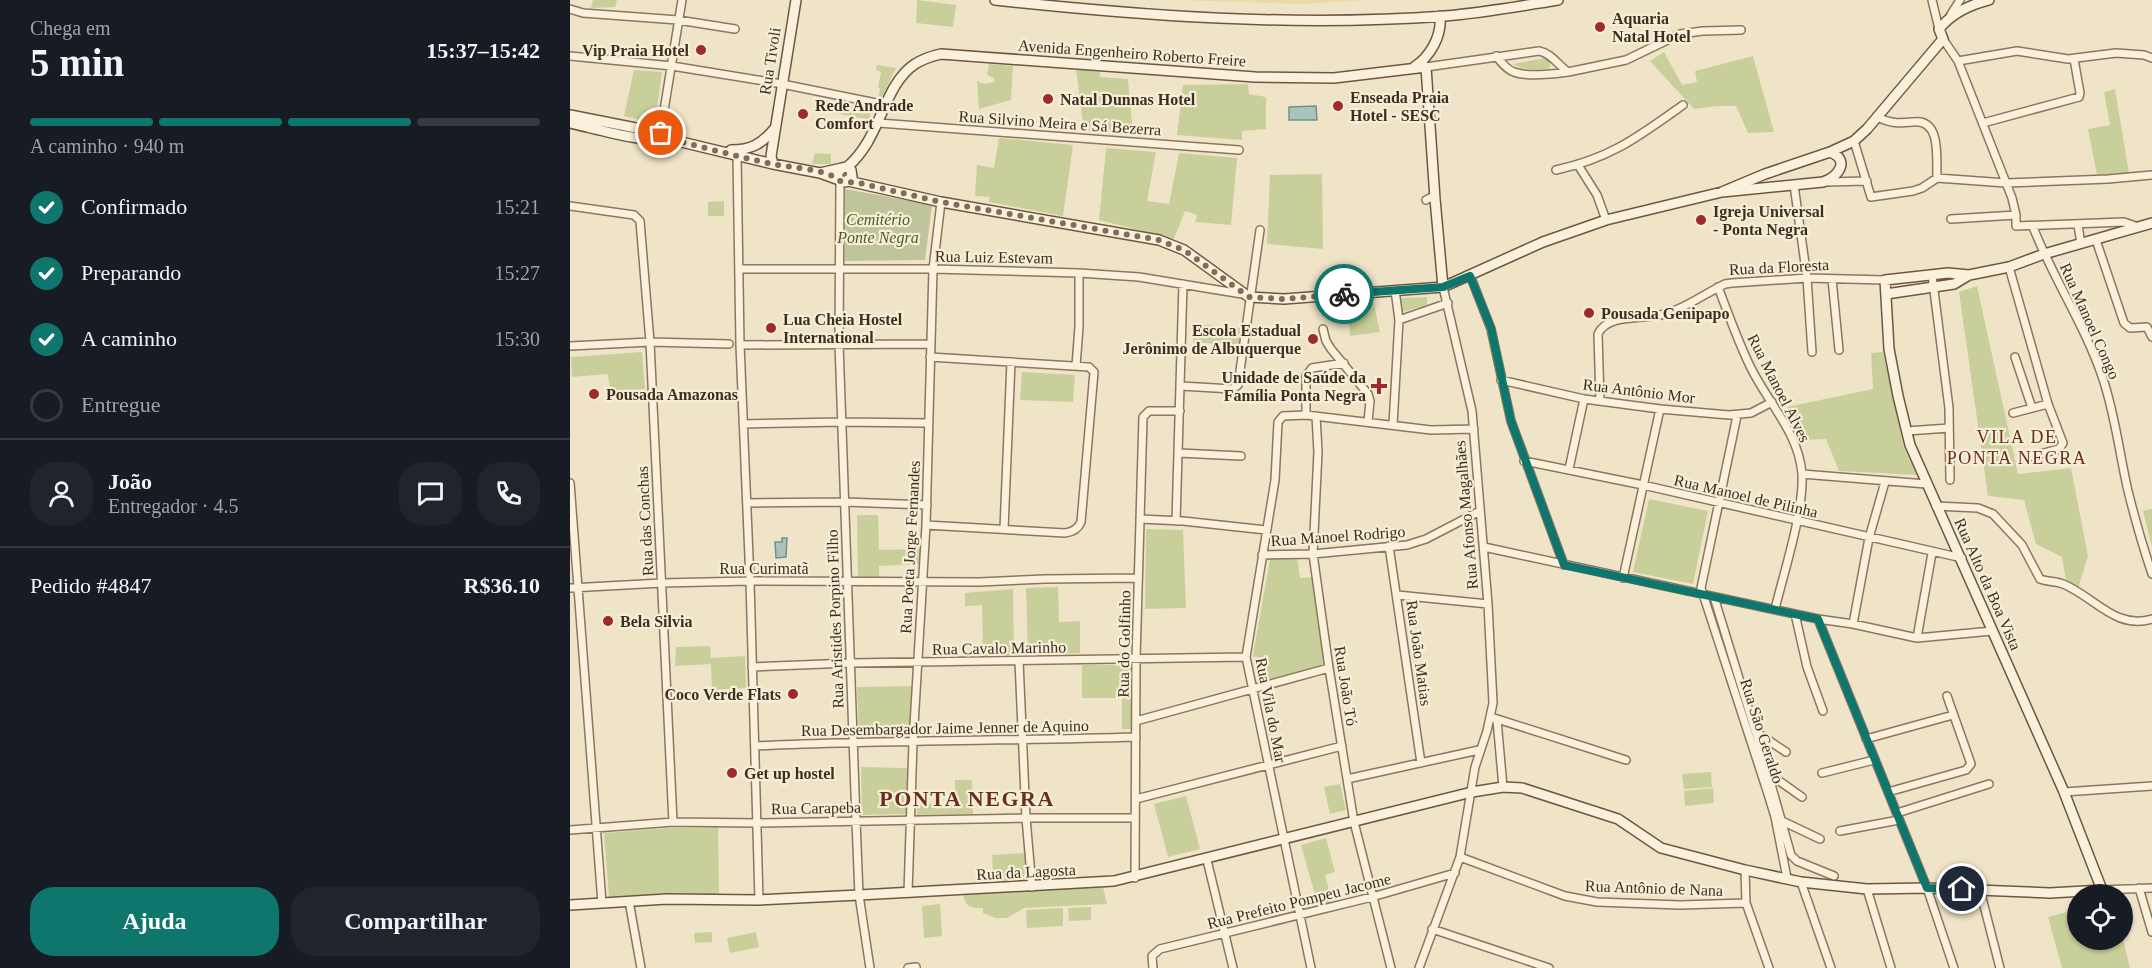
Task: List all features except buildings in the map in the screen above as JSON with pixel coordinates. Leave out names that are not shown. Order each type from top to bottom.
[{"type":"street","points":[[663,137],[682,0]]},
{"type":"street","name":"Rua Tivoli","points":[[773,164],[771,156],[796,0]]},
{"type":"street","points":[[995,0],[1161,15],[1260,20],[1440,16],[1558,0]]},
{"type":"street","points":[[1932,0],[1943,39],[1958,61],[2012,198],[2016,215],[1951,219]]},
{"type":"street","points":[[1939,28],[1960,0]]},
{"type":"street","points":[[1949,17],[1989,0]]},
{"type":"street","points":[[570,9],[583,13],[678,20],[735,29]]},
{"type":"street","points":[[1411,69],[1421,63],[1432,47],[1441,25],[1440,16]]},
{"type":"street","points":[[1496,56],[1516,73],[1556,74],[1626,60],[1680,34],[1741,30]]},
{"type":"street","points":[[1722,192],[1854,141],[1878,117],[1943,39]]},
{"type":"street","points":[[1411,69],[1543,51],[1550,54],[1558,65],[1568,72]]},
{"type":"street","points":[[1958,61],[2017,51],[2074,59],[2116,53],[2144,55],[2152,58]]},
{"type":"street","name":"Avenida Engenheiro Roberto Freire","points":[[846,176],[879,123],[895,86],[909,68],[917,62],[941,54],[1255,77],[1334,78],[1411,69]]},
{"type":"street","points":[[570,56],[672,66],[782,84],[886,105]]},
{"type":"street","points":[[1983,123],[2079,97],[2074,59]]},
{"type":"street","name":"Rua Afonso Magalhães","points":[[1426,67],[1443,287],[1471,402],[1484,547],[1494,719],[1503,786]]},
{"type":"street","points":[[1556,170],[1599,158],[1629,143],[1683,105]]},
{"type":"street","points":[[570,115],[773,164],[846,176],[941,202],[1167,242],[1184,250],[1248,295],[1284,299],[1443,287],[1543,242],[1606,220],[1722,192],[1823,182],[1867,181]]},
{"type":"street","points":[[1878,117],[1895,123],[1921,122],[1929,125],[1934,133],[1936,178]]},
{"type":"street","points":[[570,123],[663,137]]},
{"type":"street","name":"Rua Silvino Meira e Sá Bezerra","points":[[879,123],[1239,150]]},
{"type":"street","points":[[719,151],[751,148],[765,140],[775,128]]},
{"type":"street","points":[[1854,141],[1871,197],[1913,191],[1922,188],[1936,178],[2006,183],[2152,175]]},
{"type":"street","points":[[1823,182],[1837,174],[1841,166],[1838,157],[1830,152]]},
{"type":"street","points":[[737,156],[740,345],[750,581],[759,900]]},
{"type":"street","points":[[1578,165],[1597,195],[1606,220]]},
{"type":"street","name":"Rua Aristides Porpino Filho","points":[[846,176],[838,268],[842,422],[859,895],[870,968]]},
{"type":"street","points":[[1794,185],[1807,278],[1812,352]]},
{"type":"street","points":[[1426,200],[1435,195]]},
{"type":"street","name":"Rua Poeta Jorge Fernandes","points":[[908,893],[913,742],[927,505],[933,269],[941,202]]},
{"type":"street","name":"Rua das Conchas","points":[[570,206],[625,213],[639,218],[650,342],[673,822]]},
{"type":"street","name":"Rua da Floresta","points":[[2016,215],[2016,226],[2128,222],[2138,227]]},
{"type":"street","name":"Rua da Floresta","points":[[1600,401],[1598,334],[1602,327],[1619,320],[1669,312],[1718,287],[1732,283],[1807,278],[1885,280],[1954,273],[1969,275],[2009,267],[2044,254],[2152,223]]},
{"type":"street","points":[[2078,225],[2081,244]]},
{"type":"street","name":"Rua Manoel Congo","points":[[2033,227],[2102,374],[2116,425],[2128,490],[2152,574]]},
{"type":"street","points":[[1181,386],[1232,389],[1238,385],[1248,295],[1260,230]]},
{"type":"street","points":[[2096,240],[2124,323],[2130,328],[2147,327],[2152,337]]},
{"type":"street","points":[[2009,267],[2048,404],[2063,440],[2059,449],[2025,458]]},
{"type":"street","name":"Rua Luiz Estevam","points":[[740,269],[933,269],[1079,273],[1139,277],[1248,295]]},
{"type":"street","points":[[1076,366],[1079,273]]},
{"type":"street","points":[[1932,275],[1946,380],[1950,428],[1950,480]]},
{"type":"street","name":"Rua da Floresta","points":[[1886,294],[1954,284],[1969,275]]},
{"type":"street","points":[[1470,276],[1491,328],[1511,421],[1524,461],[1564,565]]},
{"type":"street","points":[[1832,279],[1839,351]]},
{"type":"street","name":"Rua Alto da Boa Vista","points":[[1885,280],[1889,349],[1913,453],[1962,558],[2064,792],[2100,884]]},
{"type":"street","points":[[1176,521],[1183,284]]},
{"type":"street","name":"Rua Manoel Alves","points":[[1718,287],[1749,366],[1794,442],[1802,474],[1796,521],[1775,609]]},
{"type":"street","points":[[1394,425],[1399,320],[1395,290]]},
{"type":"street","points":[[1399,320],[1448,303]]},
{"type":"street","points":[[1323,329],[1326,341],[1369,396],[1368,422]]},
{"type":"street","points":[[570,346],[650,342],[729,344]]},
{"type":"street","points":[[740,345],[930,344]]},
{"type":"street","points":[[926,525],[1065,533],[1071,533],[1079,527],[1094,372],[1091,367],[930,357]]},
{"type":"street","points":[[2015,357],[2032,408]]},
{"type":"street","points":[[1004,529],[1011,362]]},
{"type":"street","points":[[1344,363],[1312,368],[1308,371],[1306,415],[1431,430],[1473,429]]},
{"type":"street","name":"Rua Antônio Mor","points":[[1502,380],[1584,399],[1737,416],[1751,413],[1772,402]]},
{"type":"street","points":[[1569,470],[1584,399]]},
{"type":"street","points":[[2013,413],[2048,404]]},
{"type":"street","points":[[1623,578],[1660,409]]},
{"type":"street","name":"Rua do Golfinho","points":[[1135,878],[1136,659],[1143,417],[1147,412],[1180,411]]},
{"type":"street","name":"Rua Vila do Mar","points":[[1306,415],[1283,416],[1279,419],[1275,480],[1246,657],[1311,968]]},
{"type":"street","name":"Rua João Tó","points":[[1316,416],[1318,452],[1314,554],[1329,668],[1354,822],[1391,968]]},
{"type":"street","points":[[1702,594],[1702,582],[1737,416]]},
{"type":"street","points":[[743,424],[928,423]]},
{"type":"street","points":[[1907,432],[1950,428]]},
{"type":"street","points":[[1179,453],[1241,456]]},
{"type":"street","name":"Rua Manoel de Pilinha","points":[[1524,461],[1643,485],[1932,553],[1962,558]]},
{"type":"street","points":[[1802,474],[1926,484]]},
{"type":"street","points":[[1853,624],[1869,538],[1885,482]]},
{"type":"street","points":[[570,483],[602,903]]},
{"type":"street","points":[[747,503],[845,502],[927,505]]},
{"type":"street","points":[[1936,506],[1978,508],[1993,514],[2022,545],[2040,579],[2064,585],[2121,620],[2136,623],[2152,619]]},
{"type":"street","name":"Rua Manoel Rodrigo","points":[[1262,555],[1314,554],[1407,545],[1426,539],[1480,511]]},
{"type":"street","points":[[1140,519],[1266,530]]},
{"type":"street","name":"Rua João Matias","points":[[1389,546],[1421,763]]},
{"type":"street","points":[[1484,547],[1917,638],[1992,631]]},
{"type":"street","points":[[1917,638],[1932,553]]},
{"type":"street","name":"Rua Curimatã","points":[[570,588],[750,581],[923,582],[1138,578]]},
{"type":"street","name":"Rua São Geraldo","points":[[1702,594],[1768,794],[1787,878]]},
{"type":"street","points":[[1396,595],[1488,604]]},
{"type":"street","name":"Rua São Geraldo","points":[[1714,597],[1794,859],[1834,876]]},
{"type":"street","points":[[1795,614],[1807,667],[1823,711]]},
{"type":"street","points":[[1818,619],[1927,888],[1954,968]]},
{"type":"street","name":"Rua Cavalo Marinho","points":[[752,668],[850,663],[1246,657]]},
{"type":"street","points":[[1019,660],[1026,818],[1032,887]]},
{"type":"street","points":[[1136,721],[1329,668]]},
{"type":"street","points":[[1888,792],[1966,770],[1971,764],[1947,696]]},
{"type":"street","points":[[1866,739],[1953,715]]},
{"type":"street","points":[[1494,719],[1626,760]]},
{"type":"street","name":"Rua Afonso Magalhães","points":[[1419,968],[1460,857],[1479,750],[1494,719]]},
{"type":"street","points":[[1755,732],[1786,752]]},
{"type":"street","name":"Rua Desembargador Jaime Jenner de Aquino","points":[[755,746],[853,741],[913,742],[1136,737]]},
{"type":"street","points":[[1136,800],[1342,746]]},
{"type":"street","points":[[1347,779],[1479,750]]},
{"type":"street","points":[[1822,773],[1874,760]]},
{"type":"street","points":[[1768,774],[1803,797]]},
{"type":"street","points":[[1840,831],[1898,816],[1989,784]]},
{"type":"street","points":[[1503,786],[1522,788],[1611,816],[1661,848],[1801,882],[1867,889],[1927,888],[2067,892]]},
{"type":"street","name":"Rua da Lagosta","points":[[570,905],[629,901],[759,900],[1106,882],[1135,878],[1503,786]]},
{"type":"street","points":[[2064,792],[2152,786]]},
{"type":"street","name":"Rua Carapeba","points":[[570,830],[673,822],[1135,818]]},
{"type":"street","points":[[1782,821],[1821,839]]},
{"type":"street","name":"Rua Antônio de Nana","points":[[1460,857],[1565,896],[1597,902],[1680,905],[1746,903]]},
{"type":"street","points":[[1207,860],[1233,968]]},
{"type":"street","points":[[1745,870],[1746,903],[1769,968]]},
{"type":"street","name":"Rua Prefeito Pompeu Jacome","points":[[1153,968],[1152,956],[1160,949],[1372,897],[1455,873]]},
{"type":"street","points":[[1801,882],[1831,968]]},
{"type":"street","points":[[2133,888],[2152,888]]},
{"type":"street","points":[[2139,888],[2152,932]]},
{"type":"street","points":[[1867,889],[1891,968]]},
{"type":"street","points":[[1980,890],[2000,968]]},
{"type":"street","points":[[629,901],[641,968]]},
{"type":"street","points":[[1432,929],[1549,968]]},
{"type":"street","points":[[908,968],[916,967]]},
{"type":"green space","points":[[593,0],[617,0],[615,7],[591,8]]},
{"type":"green space","points":[[917,0],[956,5],[953,27],[916,23]]},
{"type":"green space","points":[[1664,52],[1682,85],[1697,82],[1695,71],[1753,56],[1774,132],[1748,133],[1736,106],[1694,109],[1650,61]]},
{"type":"green space","points":[[1546,58],[1550,60],[1550,68],[1521,68],[1513,64]]},
{"type":"green space","points":[[989,64],[1013,66],[1011,100],[979,109],[977,81],[985,84],[994,82],[994,78],[987,75]]},
{"type":"green space","points":[[877,65],[896,68],[882,97],[879,96],[880,88],[878,87],[881,72],[876,70]]},
{"type":"green space","points":[[1076,69],[1100,72],[1100,77],[1128,79],[1133,135],[1084,131]]},
{"type":"green space","points":[[634,70],[662,72],[655,123],[624,116]]},
{"type":"green space","points":[[1248,84],[1249,94],[1266,97],[1266,129],[1242,131],[1242,140],[1177,135],[1183,85]]},
{"type":"green space","points":[[2115,89],[2129,173],[2097,175],[2088,129],[2110,125],[2104,92]]},
{"type":"green space","points":[[837,103],[872,109],[866,133],[863,131],[866,119],[834,113]]},
{"type":"green space","points":[[999,138],[1073,145],[1063,216],[989,202],[990,197],[975,196],[977,165],[994,168]]},
{"type":"green space","points":[[1106,148],[1156,152],[1147,201],[1169,204],[1179,153],[1237,158],[1231,225],[1195,222],[1197,215],[1185,211],[1174,239],[1099,220]]},
{"type":"green space","points":[[815,153],[831,154],[831,164],[812,164]]},
{"type":"green space","points":[[1322,174],[1323,249],[1267,244],[1270,175]]},
{"type":"green space","name":"Cemitério Ponte Negra","points":[[845,189],[932,205],[925,260],[845,261]]},
{"type":"green space","points":[[724,201],[724,216],[708,216],[708,202]]},
{"type":"green space","points":[[1977,286],[2018,474],[2071,468],[2088,556],[2078,589],[2066,581],[2062,557],[2036,544],[2024,500],[1988,496],[1959,292]]},
{"type":"green space","points":[[1372,296],[1380,332],[1350,336],[1347,298]]},
{"type":"green space","points":[[1427,297],[1427,305],[1402,312],[1400,298]]},
{"type":"green space","points":[[1194,324],[1244,328],[1242,346],[1193,342]]},
{"type":"green space","points":[[642,352],[645,389],[610,392],[608,374],[572,377],[571,357]]},
{"type":"green space","points":[[1883,352],[1904,448],[1917,475],[1839,471],[1826,439],[1801,440],[1787,407],[1873,389],[1871,353]]},
{"type":"green space","points":[[1022,372],[1075,375],[1073,402],[1020,400]]},
{"type":"green space","points":[[1649,499],[1708,511],[1693,584],[1633,572]]},
{"type":"green space","points":[[2152,509],[2152,547],[2143,511]]},
{"type":"green space","points":[[857,515],[878,515],[879,550],[921,549],[922,564],[879,566],[879,581],[858,582]]},
{"type":"green space","points":[[1146,529],[1183,530],[1186,608],[1145,609]]},
{"type":"green space","points":[[1297,555],[1300,578],[1315,577],[1325,665],[1260,682],[1253,655],[1270,559]]},
{"type":"green space","points":[[1058,587],[1059,622],[1080,621],[1080,653],[1028,655],[1026,588]]},
{"type":"green space","points":[[1013,589],[1014,655],[983,656],[982,605],[965,606],[965,593]]},
{"type":"green space","points":[[710,646],[711,658],[745,656],[746,688],[712,690],[711,664],[675,666],[676,647]]},
{"type":"green space","points":[[1082,665],[1134,665],[1134,729],[1122,729],[1122,698],[1082,698]]},
{"type":"green space","points":[[912,686],[909,737],[859,738],[857,687]]},
{"type":"green space","points":[[861,767],[907,768],[906,814],[862,815]]},
{"type":"green space","points":[[1711,772],[1712,787],[1684,789],[1682,774]]},
{"type":"green space","points":[[955,780],[972,780],[973,814],[917,815],[917,804],[955,803]]},
{"type":"green space","points":[[1340,784],[1346,810],[1330,814],[1324,787]]},
{"type":"green space","points":[[1713,788],[1714,803],[1685,806],[1684,791]]},
{"type":"green space","points":[[1186,796],[1200,849],[1168,857],[1154,804]]},
{"type":"green space","points":[[718,827],[719,895],[672,893],[609,897],[604,833]]},
{"type":"green space","points":[[1326,838],[1335,872],[1325,875],[1333,905],[1319,909],[1301,845]]},
{"type":"green space","points":[[1026,853],[1028,881],[996,883],[996,876],[993,876],[992,855]]},
{"type":"green space","points":[[1103,887],[1107,904],[1024,908],[1007,918],[995,918],[983,913],[983,908],[969,906],[963,894]]},
{"type":"green space","points":[[940,904],[942,936],[924,938],[922,906]]},
{"type":"green space","points":[[1091,907],[1091,920],[1069,921],[1068,908]]},
{"type":"green space","points":[[1063,908],[1063,926],[1027,928],[1026,910]]},
{"type":"green space","points":[[2067,912],[2067,950],[2126,950],[2130,968],[2062,968],[2048,917]]},
{"type":"green space","points":[[712,932],[712,942],[695,943],[694,933]]},
{"type":"green space","points":[[756,932],[759,947],[730,953],[727,938]]},
{"type":"sand","points":[[1177,0],[1370,0],[1299,4]]},
{"type":"water","points":[[1316,106],[1317,120],[1289,120],[1289,107]]},
{"type":"water","points":[[782,538],[787,538],[786,557],[776,558],[775,542],[782,542]]},
{"type":"way so far","points":[[661,133],[659,140],[669,139],[773,164],[820,172],[838,178],[840,181],[859,183],[941,202],[1167,242],[1184,250],[1249,297],[1284,299],[1344,294]]},
{"type":"place","name":"Aquaria Natal Hotel","points":[[1600,27]]},
{"type":"place","name":"Vip Praia Hotel","points":[[701,50]]},
{"type":"place","name":"Natal Dunnas Hotel","points":[[1048,99]]},
{"type":"place","name":"Enseada Praia Hotel - SESC","points":[[1338,106]]},
{"type":"place","name":"Rede Andrade Comfort","points":[[803,114]]},
{"type":"place","name":"Igreja Universal - Ponta Negra","points":[[1701,220]]},
{"type":"place","name":"Pousada Genipapo","points":[[1589,313]]},
{"type":"place","name":"Lua Cheia Hostel International","points":[[771,328]]},
{"type":"place","name":"Escola Estadual Jerônimo de Albuquerque","points":[[1313,339]]},
{"type":"place","name":"Unidade de Saúde da Família Ponta Negra","points":[[1379,386]]},
{"type":"place","name":"Pousada Amazonas","points":[[594,394]]},
{"type":"place","name":"Bela Silvia","points":[[608,621]]},
{"type":"place","name":"Coco Verde Flats","points":[[793,694]]},
{"type":"place","name":"Get up hostel","points":[[732,773]]},
{"type":"district","name":"VILA DE PONTA NEGRA","points":[[2017,447]]},
{"type":"district","name":"PONTA NEGRA","points":[[967,798]]},
{"type":"route","points":[[1344,294],[1443,287],[1470,276],[1491,328],[1511,421],[1524,461],[1564,565],[1818,619],[1927,888],[1962,889]]}]
